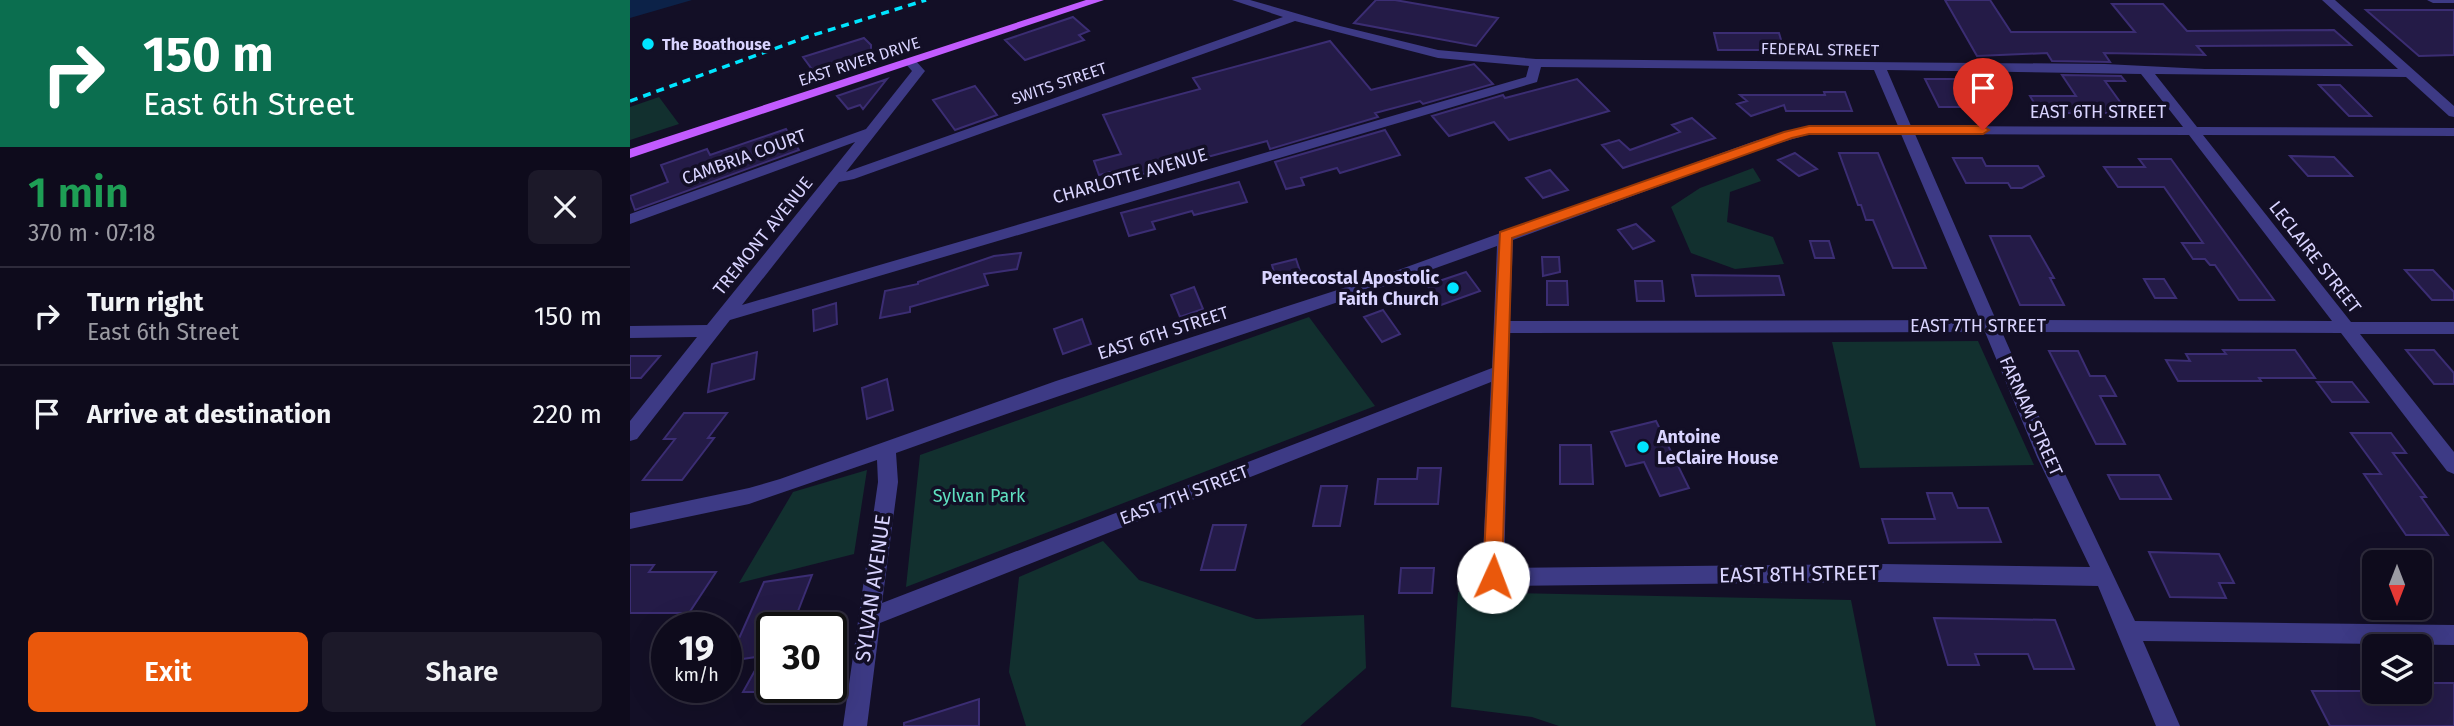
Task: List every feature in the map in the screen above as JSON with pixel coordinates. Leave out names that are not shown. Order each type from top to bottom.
[{"type":"main road","name":"EAST RIVER DRIVE","points":[[630,154],[1098,0]]},
{"type":"street","name":"FEDERAL STREET","points":[[1238,0],[1438,54],[1536,63],[2105,68],[2205,74],[2409,73]]},
{"type":"street","points":[[2328,0],[2454,113]]},
{"type":"street","points":[[2433,0],[2454,0]]},
{"type":"street","name":"SWITS STREET","points":[[834,178],[849,176],[1294,17]]},
{"type":"street","name":"TREMONT AVENUE","points":[[630,434],[919,71],[911,63]]},
{"type":"street","name":"CHARLOTTE AVENUE","points":[[723,316],[1532,79],[1536,63]]},
{"type":"street","name":"FARNAM STREET","points":[[1879,67],[2047,457],[2105,577],[2168,726]]},
{"type":"street","name":"LECLAIRE STREET","points":[[2146,71],[2454,466]]},
{"type":"street","name":"EAST 6TH STREET","points":[[630,521],[749,496],[1074,382],[1396,277],[1505,235],[1809,130],[2454,132]]},
{"type":"street","name":"CAMBRIA COURT","points":[[630,219],[870,132]]},
{"type":"street","points":[[1501,371],[1505,235]]},
{"type":"street","name":"EAST 7TH STREET","points":[[1502,327],[2454,328]]},
{"type":"street","points":[[630,332],[711,331]]},
{"type":"street","name":"EAST 7TH STREET","points":[[868,618],[1501,371]]},
{"type":"street","name":"EAST 8TH STREET","points":[[1501,371],[1493,577],[1883,573],[2105,577]]},
{"type":"street","name":"SYLVAN AVENUE","points":[[855,726],[888,482],[886,450]]},
{"type":"street","points":[[2126,631],[2454,635]]},
{"type":"green space","points":[[659,97],[679,124],[630,140],[630,107]]},
{"type":"green space","points":[[1753,168],[1761,181],[1730,192],[1727,222],[1773,237],[1784,264],[1735,269],[1691,253],[1671,207],[1700,188]]},
{"type":"green space","name":"Sylvan Park","points":[[1309,317],[1375,406],[906,587],[920,455]]},
{"type":"green space","points":[[1978,341],[2034,465],[1860,468],[1832,342]]},
{"type":"green space","points":[[867,470],[854,554],[739,583],[793,492]]},
{"type":"green space","points":[[1103,541],[1139,580],[1256,619],[1364,615],[1366,668],[1300,726],[1026,726],[1009,672],[1019,577]]},
{"type":"green space","points":[[1458,592],[1851,600],[1876,726],[1559,726],[1532,717],[1451,707]]},
{"type":"water","points":[[630,0],[692,0],[630,18]]},
{"type":"building","points":[[1376,0],[1395,0],[1498,18],[1476,46],[1354,23]]},
{"type":"building","points":[[1945,0],[1990,0],[2011,32],[2135,32],[2112,4],[2163,4],[2187,31],[2334,30],[2351,45],[2197,46],[2205,55],[2104,53],[2110,62],[2052,61],[2047,53],[1977,56]]},
{"type":"building","points":[[2366,10],[2454,10],[2454,55],[2419,56]]},
{"type":"building","points":[[1073,17],[1089,31],[1079,35],[1084,40],[1025,60],[1005,40]]},
{"type":"building","points":[[1714,33],[1779,33],[1784,50],[1718,50]]},
{"type":"building","points":[[864,38],[871,45],[871,53],[814,72],[803,57]]},
{"type":"building","points":[[1330,41],[1371,90],[1474,64],[1493,84],[1423,104],[1420,101],[1375,113],[1378,117],[1270,149],[1267,141],[1114,182],[1111,172],[1099,175],[1094,161],[1121,154],[1103,115],[1200,89],[1193,78]]},
{"type":"building","points":[[2062,75],[2121,76],[2125,81],[2105,81],[2128,113],[2040,113],[2030,96],[2076,96]]},
{"type":"building","points":[[887,79],[863,109],[860,105],[848,109],[837,96]]},
{"type":"building","points":[[1577,79],[1609,111],[1509,140],[1494,122],[1449,136],[1432,116],[1503,95],[1505,98]]},
{"type":"building","points":[[1925,79],[1983,79],[2001,110],[1971,113],[1968,107],[1939,107]]},
{"type":"building","points":[[2319,85],[2340,85],[2371,116],[2349,116]]},
{"type":"building","points":[[975,86],[997,115],[955,130],[933,100]]},
{"type":"building","points":[[1824,92],[1845,92],[1852,111],[1786,111],[1784,105],[1751,116],[1737,104],[1747,101],[1740,95],[1825,95]]},
{"type":"building","points":[[1692,118],[1715,138],[1623,168],[1602,145],[1619,140],[1630,150],[1680,132],[1672,125]]},
{"type":"building","points":[[786,129],[799,150],[635,210],[630,196],[668,182],[661,165],[707,149],[710,155]]},
{"type":"building","points":[[1385,130],[1400,155],[1340,173],[1337,168],[1301,178],[1304,185],[1286,189],[1275,162]]},
{"type":"building","points":[[1795,153],[1817,169],[1799,176],[1778,160]]},
{"type":"building","points":[[1839,153],[1878,153],[1926,268],[1893,268],[1873,220],[1866,220],[1861,205],[1858,205]]},
{"type":"building","points":[[2290,156],[2334,157],[2352,176],[2308,176]]},
{"type":"building","points":[[1953,158],[1982,158],[1986,166],[2038,166],[2044,176],[2022,188],[2011,188],[2008,183],[1966,183]]},
{"type":"building","points":[[2139,159],[2171,159],[2274,300],[2239,300],[2215,265],[2210,265],[2205,259],[2193,259],[2182,243],[2203,243],[2164,187],[2118,187],[2104,167],[2145,167]]},
{"type":"building","points":[[1550,170],[1568,190],[1543,198],[1526,178]]},
{"type":"building","points":[[1239,182],[1247,202],[1194,215],[1192,211],[1152,222],[1155,229],[1129,236],[1121,213]]},
{"type":"building","points":[[1636,224],[1654,241],[1633,249],[1618,230]]},
{"type":"building","points":[[1990,236],[2030,236],[2054,278],[2050,278],[2064,305],[2020,305]]},
{"type":"building","points":[[1810,241],[1829,241],[1834,258],[1815,258]]},
{"type":"building","points":[[1021,253],[1017,269],[984,274],[988,285],[910,307],[910,312],[880,318],[885,291],[918,284],[994,256]]},
{"type":"building","points":[[1542,257],[1559,257],[1560,272],[1543,276]]},
{"type":"building","points":[[1296,259],[1302,277],[1277,283],[1272,265]]},
{"type":"building","points":[[2405,270],[2433,270],[2454,292],[2454,300],[2432,300]]},
{"type":"building","name":"Pentecostal Apostolic Faith Church","points":[[1466,272],[1480,291],[1441,305],[1427,285]]},
{"type":"building","points":[[1692,275],[1779,276],[1784,295],[1696,296]]},
{"type":"building","points":[[2144,279],[2164,279],[2176,298],[2155,298]]},
{"type":"building","points":[[1547,281],[1567,281],[1568,305],[1547,305]]},
{"type":"building","points":[[1635,281],[1662,281],[1664,301],[1637,301]]},
{"type":"building","points":[[1194,287],[1203,309],[1180,317],[1171,295]]},
{"type":"building","points":[[836,303],[837,324],[814,331],[813,310]]},
{"type":"building","points":[[1383,310],[1400,334],[1382,342],[1364,317]]},
{"type":"building","points":[[1082,319],[1091,344],[1063,354],[1054,329]]},
{"type":"building","points":[[2223,350],[2295,350],[2315,378],[2178,381],[2166,360],[2190,361],[2186,354],[2226,354]]},
{"type":"building","points":[[2406,350],[2434,350],[2454,373],[2454,384],[2434,384]]},
{"type":"building","points":[[2049,351],[2078,351],[2090,376],[2105,376],[2116,396],[2100,396],[2125,444],[2096,444]]},
{"type":"building","points":[[757,352],[754,379],[708,392],[712,364]]},
{"type":"building","points":[[630,356],[660,356],[641,378],[630,378]]},
{"type":"building","points":[[887,379],[893,410],[867,419],[862,388]]},
{"type":"building","points":[[2317,382],[2352,382],[2368,402],[2332,402]]},
{"type":"building","points":[[684,413],[727,413],[708,438],[714,438],[682,480],[643,480],[675,439],[664,439]]},
{"type":"building","name":"Antoine LeClaire House","points":[[1656,421],[1689,488],[1660,496],[1644,462],[1626,466],[1611,432]]},
{"type":"building","points":[[2351,433],[2391,433],[2406,453],[2393,453],[2426,497],[2421,497],[2448,535],[2406,535],[2364,474],[2381,474]]},
{"type":"building","points":[[1560,445],[1591,445],[1593,484],[1560,484]]},
{"type":"building","points":[[1418,468],[1441,468],[1438,504],[1375,504],[1378,479],[1417,479]]},
{"type":"building","points":[[2108,475],[2159,475],[2171,499],[2120,499]]},
{"type":"building","points":[[1321,486],[1347,486],[1340,526],[1313,526]]},
{"type":"building","points":[[1927,493],[1952,493],[1958,508],[1988,508],[2001,542],[1889,543],[1882,519],[1935,519]]},
{"type":"building","points":[[1213,525],[1246,525],[1235,570],[1201,570]]},
{"type":"building","points":[[2149,552],[2219,554],[2234,583],[2219,583],[2226,598],[2170,597]]},
{"type":"building","points":[[630,565],[654,565],[649,572],[716,572],[690,612],[630,613]]},
{"type":"building","points":[[1401,568],[1434,568],[1432,593],[1399,593]]},
{"type":"building","points":[[812,575],[798,611],[756,612],[756,657],[742,659],[742,632],[764,582]]},
{"type":"building","points":[[1934,618],[2055,620],[2074,669],[2034,669],[2028,654],[1975,654],[1979,665],[1948,665]]},
{"type":"building","points":[[756,669],[756,692],[743,692]]},
{"type":"building","points":[[2432,683],[2454,683],[2454,726],[2330,726],[2312,691],[2362,691],[2362,704],[2432,704]]},
{"type":"building","points":[[979,699],[979,726],[904,726],[904,723]]},
{"type":"railway","points":[[630,101],[807,37],[926,0]]},
{"type":"place","name":"The Boathouse","points":[[648,44]]},
{"type":"place","name":"Pentecostal Apostolic Faith Church","points":[[1453,288]]},
{"type":"place","name":"Antoine LeClaire House","points":[[1643,447]]},
{"type":"route","points":[[1493,577],[1505,235],[1760,144],[1809,130],[1983,130]]}]
